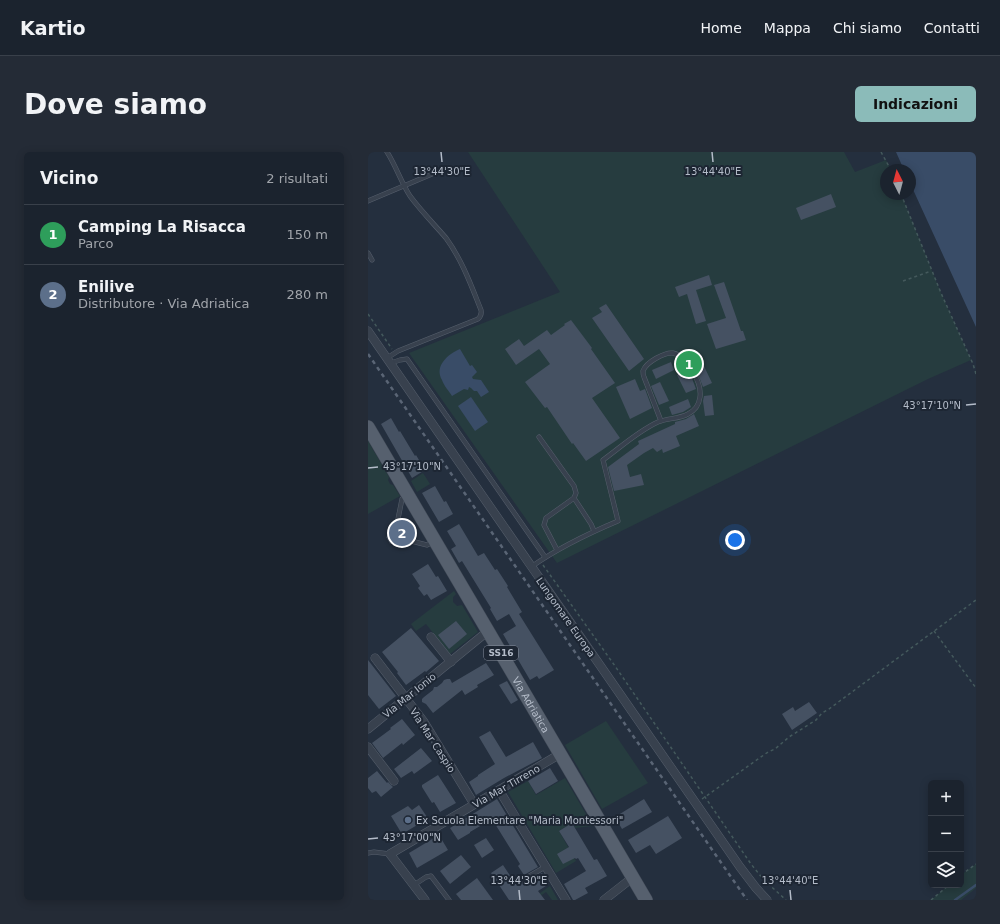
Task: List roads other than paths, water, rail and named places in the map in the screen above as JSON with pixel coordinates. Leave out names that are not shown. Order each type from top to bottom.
[{"type":"main road","name":"Via Adriatica","points":[[368,426],[646,900]]},
{"type":"street","name":"Lungomare Europa","points":[[368,330],[740,867],[767,900]]},
{"type":"street","name":"Via Mar Ionio","points":[[368,729],[488,631]]},
{"type":"street","points":[[431,637],[451,662]]},
{"type":"street","name":"Via Mar Caspio","points":[[375,658],[424,722],[474,804]]},
{"type":"street","points":[[368,747],[394,781]]},
{"type":"street","name":"Via Mar Tirreno","points":[[390,854],[560,754]]},
{"type":"street","points":[[499,790],[566,900]]},
{"type":"street","points":[[390,854],[425,900]]},
{"type":"street","points":[[604,900],[632,878]]},
{"type":"lane","points":[[387,152],[409,195],[445,238],[460,260],[482,313],[478,319],[398,351],[389,361]]},
{"type":"lane","points":[[368,201],[444,169]]},
{"type":"lane","points":[[368,253],[372,260]]},
{"type":"lane","points":[[531,567],[557,550],[594,531],[618,522],[603,460],[646,428],[661,421],[688,414],[695,409],[698,403],[700,396],[699,387],[694,372],[677,354],[672,353],[663,355],[652,361],[643,372],[661,421]]},
{"type":"lane","points":[[389,361],[407,359],[545,557]]},
{"type":"lane","points":[[539,437],[574,486],[576,493],[574,498],[546,518],[544,525],[557,550]]},
{"type":"lane","points":[[408,495],[402,500],[398,518],[411,541],[427,545],[435,540]]},
{"type":"lane","points":[[574,498],[594,531]]},
{"type":"lane","points":[[368,853],[374,852],[390,854]]},
{"type":"lane","points":[[519,882],[545,866]]},
{"type":"lane","points":[[414,885],[426,877],[431,876],[449,900]]},
{"type":"water","points":[[896,152],[976,152],[976,327],[916,196],[916,164],[901,164]]},
{"type":"water","points":[[460,349],[470,366],[472,365],[477,372],[472,377],[473,379],[481,380],[489,392],[481,397],[477,391],[474,391],[469,387],[468,390],[464,389],[452,396],[443,382],[440,375],[441,365],[447,357]]},
{"type":"water","points":[[471,397],[488,422],[475,431],[458,406]]},
{"type":"waterway","points":[[955,900],[976,885]]},
{"type":"railway","points":[[368,354],[747,900]]},
{"type":"place","name":"Camping La Risacca","points":[[689,364]]},
{"type":"place","name":"Enilive","points":[[402,533]]},
{"type":"place","name":"Ex Scuola Elementare \"Maria Montessori\"","points":[[408,820]]}]
